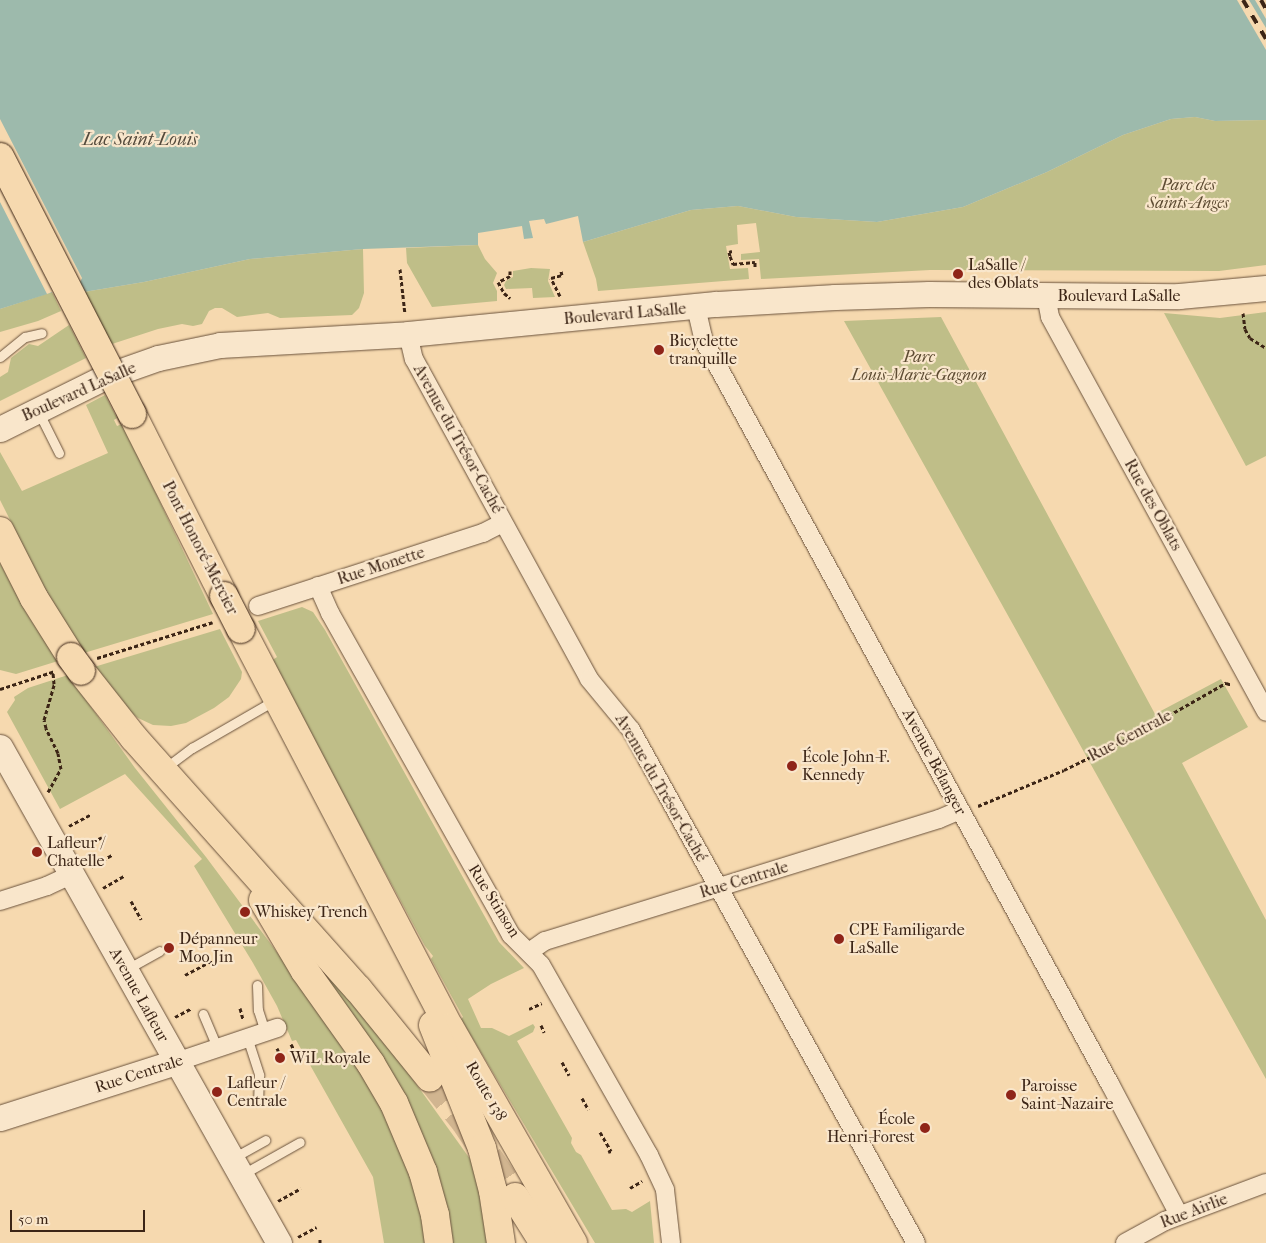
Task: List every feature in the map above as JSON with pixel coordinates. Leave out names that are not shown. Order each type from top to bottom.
[{"type":"highway","name":"Pont Honoré-Mercier","points":[[0,157],[132,414],[229,615],[277,699],[402,939]]},
{"type":"highway","points":[[0,531],[34,598],[72,666],[162,771],[358,989],[430,1078]]},
{"type":"highway","points":[[230,845],[305,971],[371,1064],[391,1097],[423,1172],[435,1215],[439,1243]]},
{"type":"highway","points":[[402,939],[452,1077],[482,1148],[494,1198],[500,1243]]},
{"type":"highway","name":"Route 138","points":[[402,939],[573,1243]]},
{"type":"highway","points":[[515,1197],[544,1243]]},
{"type":"main road","name":"Boulevard LaSalle","points":[[0,429],[107,376],[178,353],[220,345],[261,342],[407,324],[905,294],[1046,296],[1194,295],[1266,288]]},
{"type":"main road","name":"Avenue Lafleur","points":[[0,747],[81,871],[125,970],[236,1167],[289,1240]]},
{"type":"main road","name":"Rue Centrale","points":[[0,1118],[176,1062]]},
{"type":"street","name":"Rue des Oblats","points":[[1046,296],[1050,318],[1261,689],[1266,712]]},
{"type":"street","name":"Avenue Bélanger","points":[[696,307],[704,342],[968,808],[1179,1215]]},
{"type":"street","name":"Avenue du Trésor-Caché","points":[[407,324],[414,359],[503,523],[594,687],[620,714],[631,730],[916,1243]]},
{"type":"street","name":"Rue Monette","points":[[258,606],[483,533],[503,523]]},
{"type":"street","name":"Rue Stinson","points":[[318,586],[330,613],[500,917],[511,935],[529,952],[550,979],[656,1168],[668,1203],[671,1243]]},
{"type":"street","name":"Rue Centrale","points":[[529,952],[545,941],[939,819],[968,808]]},
{"type":"street","points":[[0,901],[47,886],[81,871]]},
{"type":"street","name":"Rue Centrale","points":[[176,1062],[271,1030]]},
{"type":"street","name":"Rue Airlie","points":[[1125,1243],[1179,1215],[1266,1183]]},
{"type":"lane","points":[[2,351],[25,337],[42,333]]},
{"type":"lane","points":[[38,410],[59,453]]},
{"type":"lane","points":[[162,771],[192,748],[277,699]]},
{"type":"lane","points":[[125,970],[159,951]]},
{"type":"lane","points":[[257,985],[258,1010],[271,1030]]},
{"type":"lane","points":[[203,1014],[217,1047]]},
{"type":"lane","points":[[247,1037],[259,1075],[256,1092],[258,1100]]},
{"type":"lane","points":[[236,1167],[265,1140]]},
{"type":"lane","points":[[236,1167],[300,1142]]},
{"type":"path","points":[[732,252],[730,252],[730,256],[733,264],[754,262],[755,268]]},
{"type":"path","points":[[400,269],[407,324]]},
{"type":"path","points":[[510,271],[510,276],[498,282],[504,294],[510,298]]},
{"type":"path","points":[[560,296],[551,278],[562,275],[561,271]]},
{"type":"path","points":[[1243,313],[1250,338],[1266,348]]},
{"type":"path","points":[[0,689],[229,615]]},
{"type":"path","points":[[48,792],[62,769],[58,753],[46,728],[44,720],[46,707],[54,684],[72,666]]},
{"type":"path","name":"Rue Centrale","points":[[968,808],[1095,755],[1226,683]]},
{"type":"path","points":[[68,827],[90,815]]},
{"type":"path","points":[[79,847],[102,837]]},
{"type":"path","points":[[81,871],[112,855]]},
{"type":"path","points":[[103,888],[124,876]]},
{"type":"path","points":[[131,901],[141,919]]},
{"type":"path","points":[[136,910],[141,908]]},
{"type":"path","points":[[185,975],[213,960]]},
{"type":"path","points":[[529,1009],[547,1000]]},
{"type":"path","points":[[175,1018],[194,1007]]},
{"type":"path","points":[[240,1008],[243,1019]]},
{"type":"path","points":[[541,1025],[544,1032]]},
{"type":"path","points":[[291,1044],[294,1050]]},
{"type":"path","points":[[277,1048],[280,1055]]},
{"type":"path","points":[[562,1062],[569,1075]]},
{"type":"path","points":[[582,1098],[588,1109]]},
{"type":"path","points":[[600,1132],[611,1151],[608,1152]]},
{"type":"path","points":[[630,1188],[646,1179]]},
{"type":"path","points":[[278,1201],[301,1188]]},
{"type":"path","points":[[289,1240],[316,1227]]},
{"type":"green space","name":"Parc des Saints-Anges","points":[[1195,117],[1215,121],[1266,120],[1266,265],[1219,271],[930,270],[761,279],[759,259],[741,260],[741,254],[760,252],[756,223],[737,225],[738,244],[726,246],[730,269],[748,268],[749,279],[598,291],[596,279],[583,242],[691,210],[738,206],[796,217],[877,222],[963,207],[1047,172],[1123,135],[1171,119]]},
{"type":"green space","points":[[478,245],[485,259],[497,273],[493,283],[497,291],[497,301],[432,307],[407,263],[406,248]]},
{"type":"green space","points":[[363,249],[364,293],[359,308],[352,315],[280,318],[268,313],[237,317],[222,308],[215,308],[209,311],[202,324],[193,326],[182,324],[158,329],[112,344],[84,292],[144,282],[250,259]]},
{"type":"green space","points":[[531,268],[550,269],[548,281],[555,297],[533,298],[532,288],[506,289],[504,285],[506,281],[513,277],[513,271]]},
{"type":"green space","points":[[52,292],[61,311],[38,321],[0,332],[0,309]]},
{"type":"green space","points":[[1266,312],[1266,456],[1246,466],[1164,313],[1220,318]]},
{"type":"green space","name":"Parc Louis-Marie-Gagnon","points":[[941,317],[1155,714],[1221,679],[1248,727],[1182,763],[1266,920],[1266,1079],[844,321]]},
{"type":"green space","points":[[69,325],[86,358],[0,401],[0,377],[8,372],[11,358],[29,344],[38,346]]},
{"type":"green space","points":[[105,395],[117,418],[114,420],[117,426],[122,424],[133,445],[213,614],[84,653],[52,603],[0,500],[0,452],[22,491],[108,453],[86,405]]},
{"type":"green space","points":[[0,563],[27,614],[58,661],[16,674],[0,670]]},
{"type":"green space","points":[[302,607],[313,612],[325,630],[499,942],[524,968],[491,984],[468,999],[481,1028],[492,1028],[509,1036],[533,1024],[535,1027],[533,1032],[517,1041],[572,1138],[571,1143],[576,1152],[581,1155],[612,1210],[626,1209],[632,1212],[650,1201],[654,1243],[595,1243],[461,1019],[463,1017],[431,959],[433,956],[425,946],[271,661],[277,657],[258,621]]},
{"type":"green space","points":[[220,629],[242,672],[241,679],[229,697],[214,708],[186,723],[171,726],[153,725],[138,718],[127,709],[94,667]]},
{"type":"green space","points":[[68,675],[135,768],[206,857],[358,1061],[406,1150],[429,1243],[384,1243],[373,1177],[296,1040],[292,1041],[277,1006],[253,963],[194,866],[202,859],[125,774],[60,809],[7,712],[15,700],[14,697],[28,688]]},
{"type":"green space","points":[[317,965],[333,981],[404,1067],[478,1170],[491,1243],[448,1243]]},
{"type":"water","name":"Lac Saint-Louis","points":[[0,0],[1266,0],[1266,120],[1215,121],[1195,117],[1171,119],[1123,135],[1047,172],[963,207],[877,222],[796,217],[738,206],[691,210],[583,242],[578,216],[546,224],[544,219],[529,221],[533,238],[524,239],[522,226],[478,233],[478,245],[363,249],[250,259],[144,282],[84,292],[79,284],[0,309]]},
{"type":"pier","points":[[1237,0],[1249,0],[1266,28],[1266,50]]},
{"type":"pier","points":[[1255,0],[1266,0],[1266,19]]},
{"type":"pier","points":[[0,119],[82,278],[78,286],[47,294],[0,202]]},
{"type":"tunnel","points":[[430,1078],[465,1122],[515,1197]]},
{"type":"railway","points":[[1243,0],[1266,39]]},
{"type":"railway","points":[[1261,0],[1266,9]]},
{"type":"place","name":"LaSalle / des Oblats","points":[[958,274]]},
{"type":"place","name":"Bicyclette tranquille","points":[[659,350]]},
{"type":"place","name":"École John-F. Kennedy","points":[[792,766]]},
{"type":"place","name":"Lafleur / Chatelle","points":[[37,852]]},
{"type":"place","name":"Whiskey Trench","points":[[245,912]]},
{"type":"place","name":"CPE Familigarde LaSalle","points":[[839,939]]},
{"type":"place","name":"Dépanneur Moo Jin","points":[[169,948]]},
{"type":"place","name":"WiL Royale","points":[[280,1058]]},
{"type":"place","name":"Lafleur / Centrale","points":[[217,1092]]},
{"type":"place","name":"Paroisse Saint-Nazaire","points":[[1011,1095]]},
{"type":"place","name":"École Henri-Forest","points":[[925,1128]]}]
